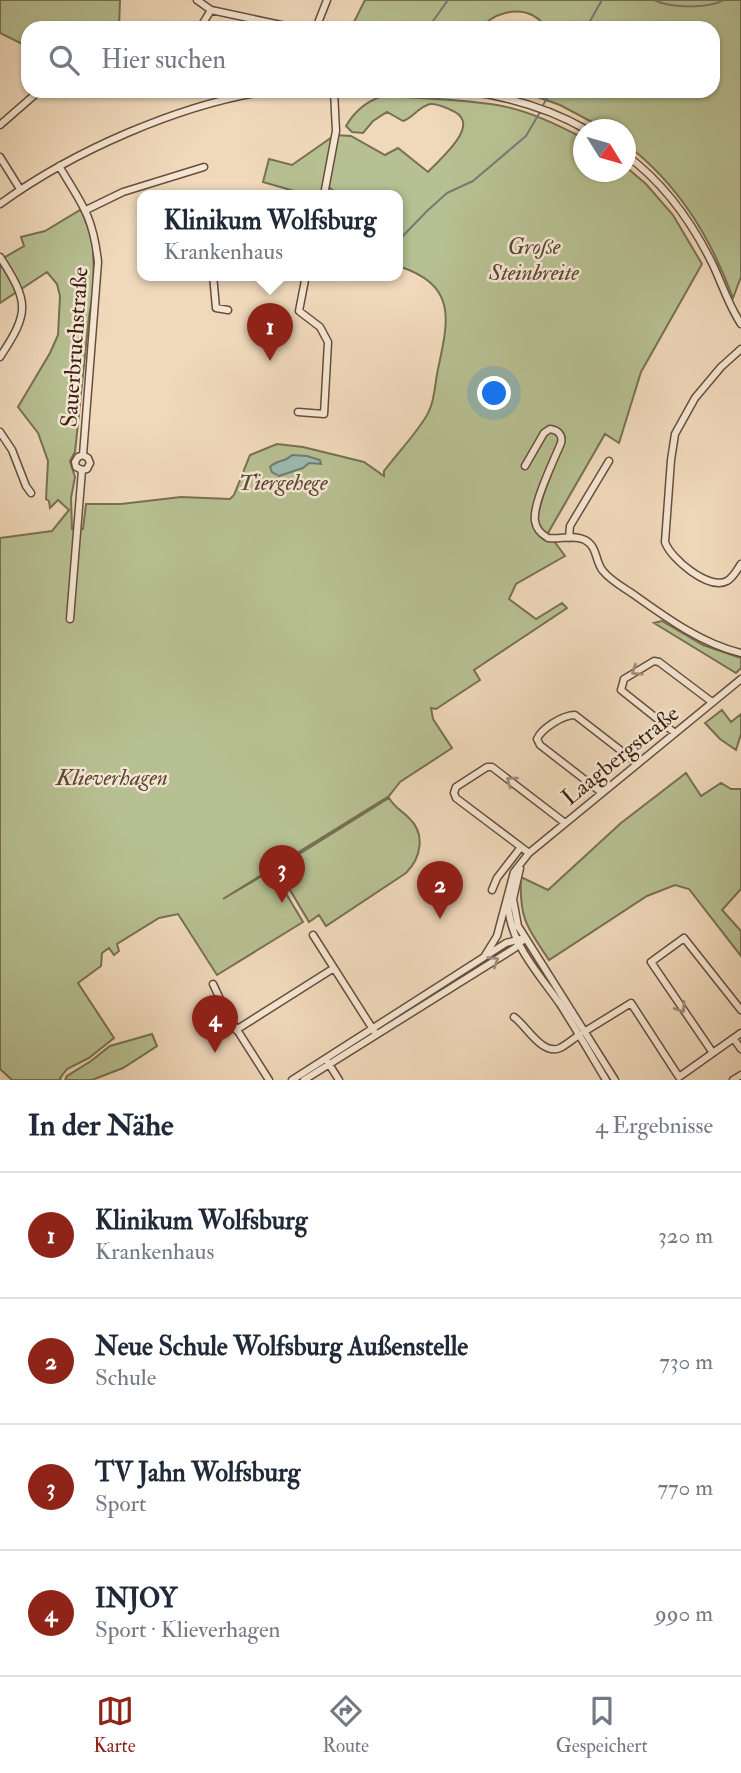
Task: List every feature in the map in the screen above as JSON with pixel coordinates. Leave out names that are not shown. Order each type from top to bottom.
[{"type":"street","points":[[198,0],[211,10],[262,21]]},
{"type":"street","points":[[319,21],[327,0]]},
{"type":"street","points":[[204,21],[211,10]]},
{"type":"street","points":[[0,125],[31,98]]},
{"type":"street","points":[[0,204],[59,166],[107,142],[237,98]]},
{"type":"street","points":[[325,190],[336,131],[334,98]]},
{"type":"street","points":[[505,98],[573,123]]},
{"type":"street","points":[[0,157],[20,189]]},
{"type":"street","points":[[636,164],[650,175],[684,215],[704,248],[741,324]]},
{"type":"street","name":"Sauerbruchstraße","points":[[59,166],[86,210],[95,238],[98,262],[83,455]]},
{"type":"street","points":[[86,210],[123,192],[204,167]]},
{"type":"street","points":[[0,257],[19,288],[23,303],[22,321],[0,357]]},
{"type":"street","points":[[213,281],[215,307],[228,310]]},
{"type":"street","points":[[298,412],[324,414],[329,353],[324,332],[299,312],[305,281]]},
{"type":"street","points":[[741,349],[721,367],[695,398],[675,434],[665,542],[678,561],[710,581],[728,581],[741,564]]},
{"type":"street","points":[[525,466],[547,430],[558,432],[561,435],[561,443],[536,508],[534,520],[538,531],[548,538],[579,538],[589,542],[602,570],[653,608],[717,645],[741,653]]},
{"type":"street","points":[[0,432],[12,450],[31,493]]},
{"type":"street","name":"Sauerbruchstraße","points":[[83,455],[90,463],[87,469],[82,470],[76,467],[75,462],[83,455]]},
{"type":"street","points":[[569,538],[570,526],[609,461]]},
{"type":"street","name":"Sauerbruchstraße","points":[[69,619],[82,470]]},
{"type":"street","points":[[675,733],[621,690],[624,679],[650,662],[659,662],[712,702]]},
{"type":"street","name":"Laagbergstraße","points":[[484,957],[498,936],[514,872],[529,853],[741,679]]},
{"type":"street","points":[[602,793],[540,745],[537,739],[540,733],[569,715],[575,715],[637,763]]},
{"type":"street","points":[[529,853],[456,798],[456,787],[487,767],[492,767],[565,822]]},
{"type":"street","points":[[492,890],[497,877],[521,847]]},
{"type":"street","name":"Laagbergstraße","points":[[523,860],[515,884],[515,918],[582,1034]]},
{"type":"street","name":"Laagbergstraße","points":[[509,889],[509,916],[518,942]]},
{"type":"street","points":[[313,935],[375,1032]]},
{"type":"street","points":[[292,1080],[327,1062],[525,938]]},
{"type":"street","points":[[713,1053],[652,962],[684,938],[741,1010]]},
{"type":"street","points":[[375,1032],[484,957],[518,942]]},
{"type":"street","points":[[518,942],[615,1080]]},
{"type":"street","points":[[236,1030],[334,968]]},
{"type":"street","points":[[213,984],[236,1030],[269,1080]]},
{"type":"street","points":[[514,1017],[544,1046],[553,1050],[559,1049],[631,1003],[678,1077],[741,1033]]},
{"type":"street","points":[[582,1034],[606,1080]]},
{"type":"street","points":[[734,1039],[741,1049]]},
{"type":"street","points":[[304,1080],[327,1062]]},
{"type":"street","points":[[327,1062],[339,1080]]},
{"type":"street","points":[[733,1080],[741,1075]]},
{"type":"green space","points":[[0,0],[120,0],[119,21],[21,21],[21,44],[0,33]]},
{"type":"green space","points":[[365,0],[741,0],[741,277],[733,298],[714,253],[690,213],[661,176],[636,152],[636,119],[586,119],[540,98],[720,98],[720,21],[540,21],[526,13],[512,12],[488,21],[354,21]]},
{"type":"green space","points":[[379,98],[418,98],[508,107],[541,118],[573,133],[573,182],[636,182],[636,176],[673,215],[702,264],[641,372],[619,443],[605,434],[548,533],[565,556],[516,584],[509,599],[536,619],[562,603],[567,608],[474,670],[480,680],[436,709],[431,708],[433,719],[452,748],[400,782],[389,796],[223,899],[272,870],[303,922],[217,975],[178,914],[159,918],[117,944],[119,951],[114,955],[109,948],[102,953],[101,966],[78,983],[114,1038],[89,1058],[67,1069],[61,1080],[12,1080],[0,1069],[0,538],[52,531],[69,510],[58,500],[50,508],[46,499],[48,461],[38,433],[18,407],[58,335],[60,296],[57,284],[47,272],[0,303],[0,260],[24,246],[21,237],[45,231],[80,210],[82,212],[93,241],[94,288],[75,452],[70,461],[75,477],[71,498],[72,529],[83,529],[86,504],[121,504],[181,497],[230,499],[250,455],[277,444],[303,447],[364,462],[384,476],[384,471],[421,425],[431,406],[446,319],[439,293],[431,283],[403,268],[403,190],[332,190],[326,185],[324,190],[291,190],[263,182],[269,159],[292,165],[335,135],[351,136],[385,155],[398,148],[428,172],[450,150],[462,132],[463,123],[460,116],[451,110],[430,104],[403,121],[387,112],[373,121],[363,133],[352,132],[346,126],[362,108]]},
{"type":"green space","points":[[662,621],[703,645],[741,658],[741,668],[736,673],[654,623]]},
{"type":"green space","points":[[722,710],[731,722],[741,714],[741,734],[736,750],[720,739],[705,723]]},
{"type":"green space","points":[[686,773],[701,796],[721,783],[731,789],[741,789],[741,889],[722,910],[741,931],[741,956],[689,889],[675,885],[647,896],[549,960],[526,922],[521,903],[521,877],[548,890],[621,823]]},
{"type":"green space","points":[[389,798],[418,831],[420,846],[411,867],[326,926],[319,915],[309,922],[277,868]]},
{"type":"green space","points":[[152,1034],[157,1046],[123,1068],[92,1080],[65,1080],[110,1046]]},
{"type":"water","points":[[292,455],[320,460],[321,464],[309,463],[303,468],[279,476],[272,472],[272,465]]},
{"type":"waterway","points":[[433,21],[448,0]]},
{"type":"waterway","points":[[590,21],[602,0]]},
{"type":"waterway","points":[[654,0],[669,5],[689,6],[709,5],[724,0]]},
{"type":"waterway","points":[[542,107],[547,98]]},
{"type":"waterway","points":[[403,236],[447,193],[473,181],[526,136],[540,112]]},
{"type":"place","name":"Klinikum Wolfsburg","points":[[270,361]]},
{"type":"place","name":"TV Jahn Wolfsburg","points":[[282,903]]},
{"type":"place","name":"Neue Schule Wolfsburg Außenstelle","points":[[440,919]]},
{"type":"place","name":"INJOY","points":[[215,1053]]},
{"type":"park label","name":"Große Steinbreite","points":[[534,259]]},
{"type":"park label","name":"Tiergehege","points":[[283,482]]},
{"type":"park label","name":"Klieverhagen","points":[[112,777]]}]
